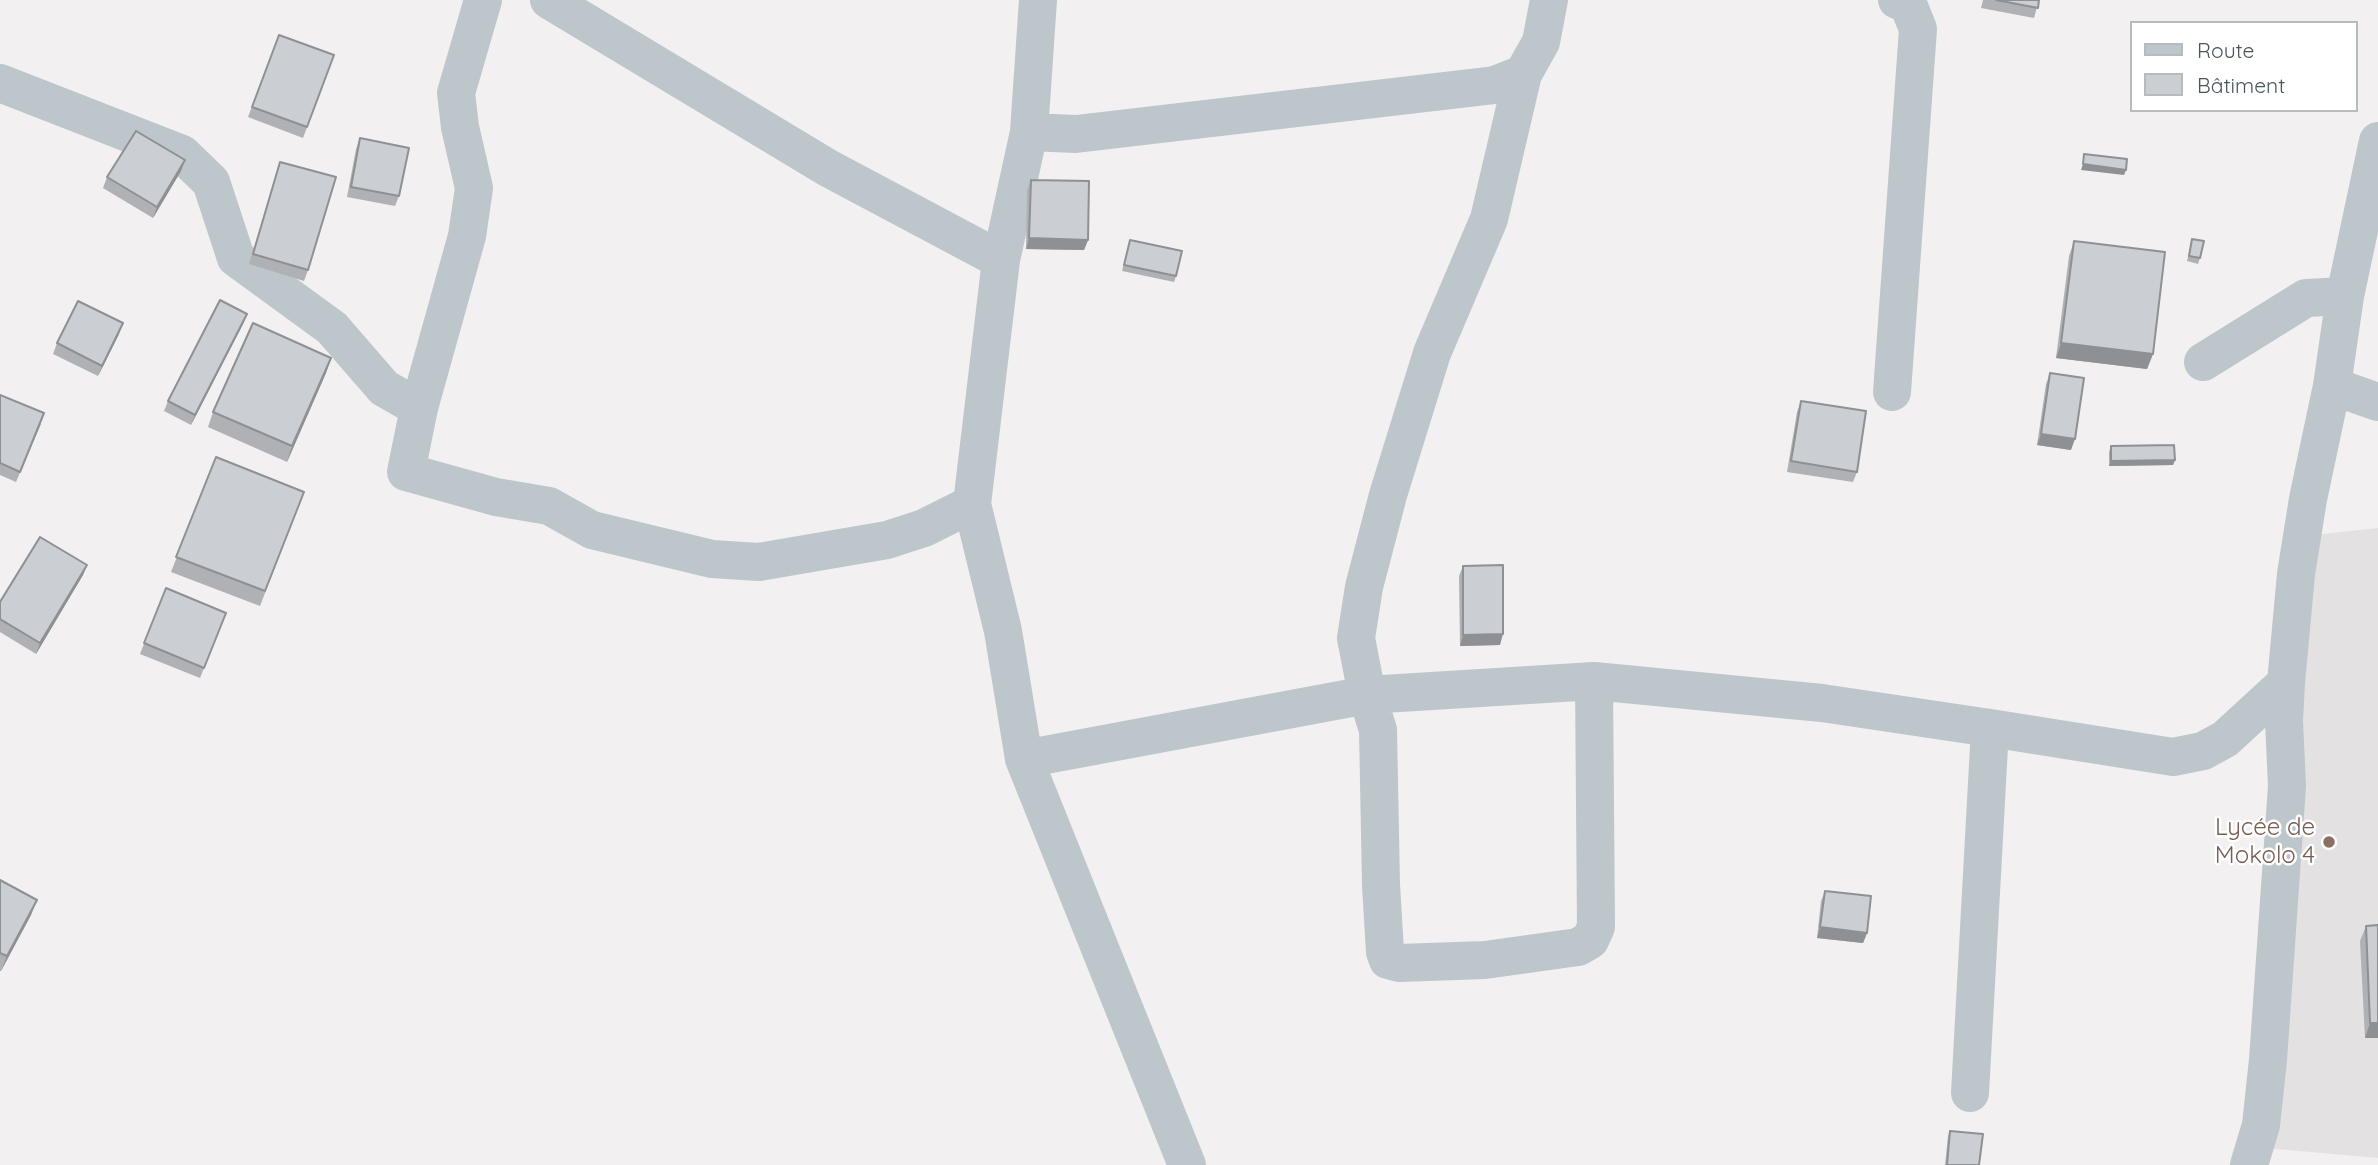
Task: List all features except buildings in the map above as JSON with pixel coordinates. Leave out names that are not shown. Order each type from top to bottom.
[{"type":"street","points":[[483,0],[456,93],[460,127],[474,188],[467,236],[419,408],[406,472],[496,497],[549,506],[592,530],[712,559],[758,562],[887,540],[925,528],[972,504]]},
{"type":"street","points":[[548,0],[828,168],[1001,260]]},
{"type":"street","points":[[1038,0],[1029,132],[1001,260],[972,504],[1003,631],[1024,758],[1187,1165]]},
{"type":"street","points":[[1549,0],[1541,42],[1523,74],[1489,219],[1432,353],[1388,495],[1367,574],[1356,638],[1367,695],[1378,730],[1378,819],[1384,952],[1388,960],[1399,963],[1485,960],[1578,947],[1590,940],[1596,927],[1594,681]]},
{"type":"street","points":[[1892,392],[1919,29],[1908,4],[1897,0]]},
{"type":"street","points":[[1029,132],[1076,134],[1495,85],[1523,74]]},
{"type":"street","points":[[0,83],[182,154],[211,182],[236,258],[332,328],[384,388],[419,408]]},
{"type":"street","points":[[2249,1165],[2261,1125],[2269,1048],[2287,786],[2284,721],[2286,683],[2296,574],[2308,499],[2332,386],[2345,296],[2378,141]]},
{"type":"street","points":[[2203,362],[2306,298],[2345,296]]},
{"type":"street","points":[[2332,386],[2378,402]]},
{"type":"street","points":[[1024,758],[1367,695],[1594,681],[1822,703],[2173,757],[2203,751],[2225,739],[2286,683]]},
{"type":"street","points":[[1970,1093],[1990,728]]},
{"type":"shaded area","name":"Lycée de Mokolo 4","points":[[2378,528],[2378,1158],[2254,1147],[2304,536]]},
{"type":"place","name":"Lycée de Mokolo 4","points":[[2329,842]]}]
